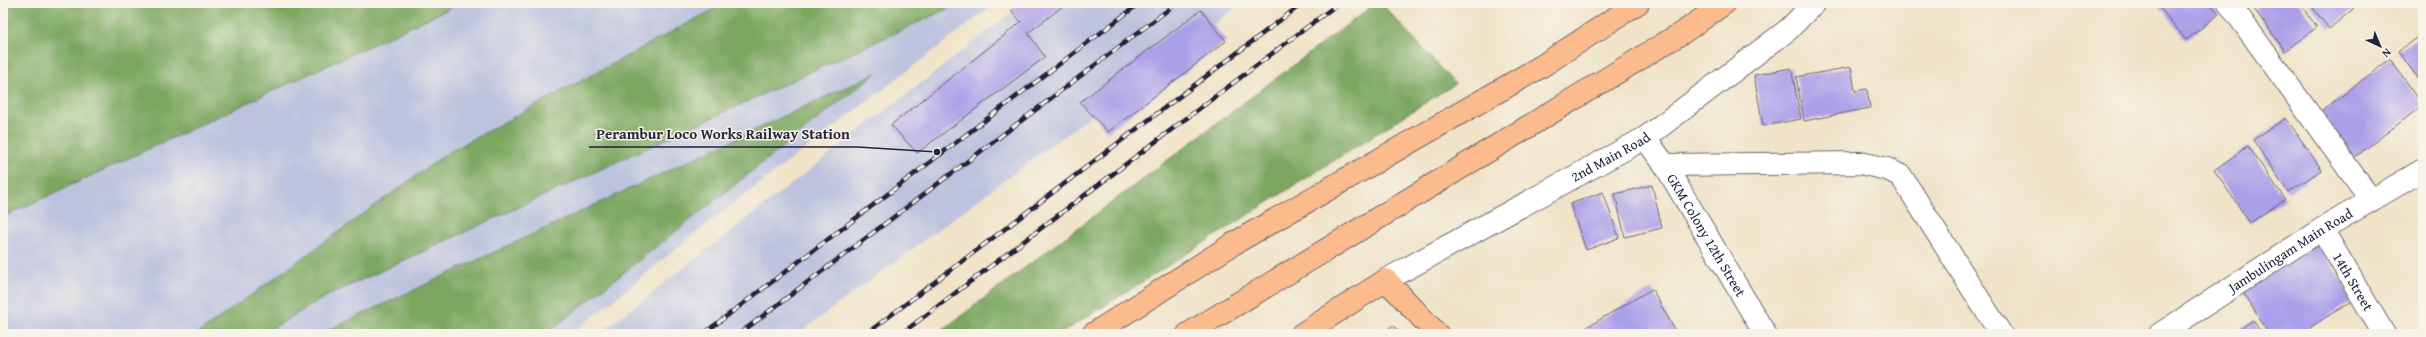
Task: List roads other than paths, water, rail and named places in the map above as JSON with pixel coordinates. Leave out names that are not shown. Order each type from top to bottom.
[{"type":"main road","points":[[1093,334],[1233,244],[1542,66],[1638,3]]},
{"type":"main road","points":[[1188,334],[1678,35],[1725,3]]},
{"type":"main road","points":[[1302,334],[1386,280],[1437,334]]},
{"type":"street","name":"2nd Main Road","points":[[1386,280],[1645,138],[1789,29],[1814,3]]},
{"type":"street","points":[[2229,3],[2371,200]]},
{"type":"street","name":"GKM Colony 12th Street","points":[[1645,138],[1665,165],[1765,334]]},
{"type":"street","points":[[1665,165],[1860,163],[1887,168],[1901,176],[2001,334]]},
{"type":"street","name":"Jambulingam Main Road","points":[[2160,334],[2322,229],[2423,170]]},
{"type":"street","name":"14th Street","points":[[2322,229],[2384,334]]},
{"type":"railway","points":[[703,334],[1140,3]]},
{"type":"railway","points":[[739,334],[1177,3]]},
{"type":"railway","points":[[866,334],[1303,3]]},
{"type":"railway","points":[[901,334],[1339,3]]},
{"type":"place","name":"Perambur Loco Works Railway Station","points":[[937,152]]}]
